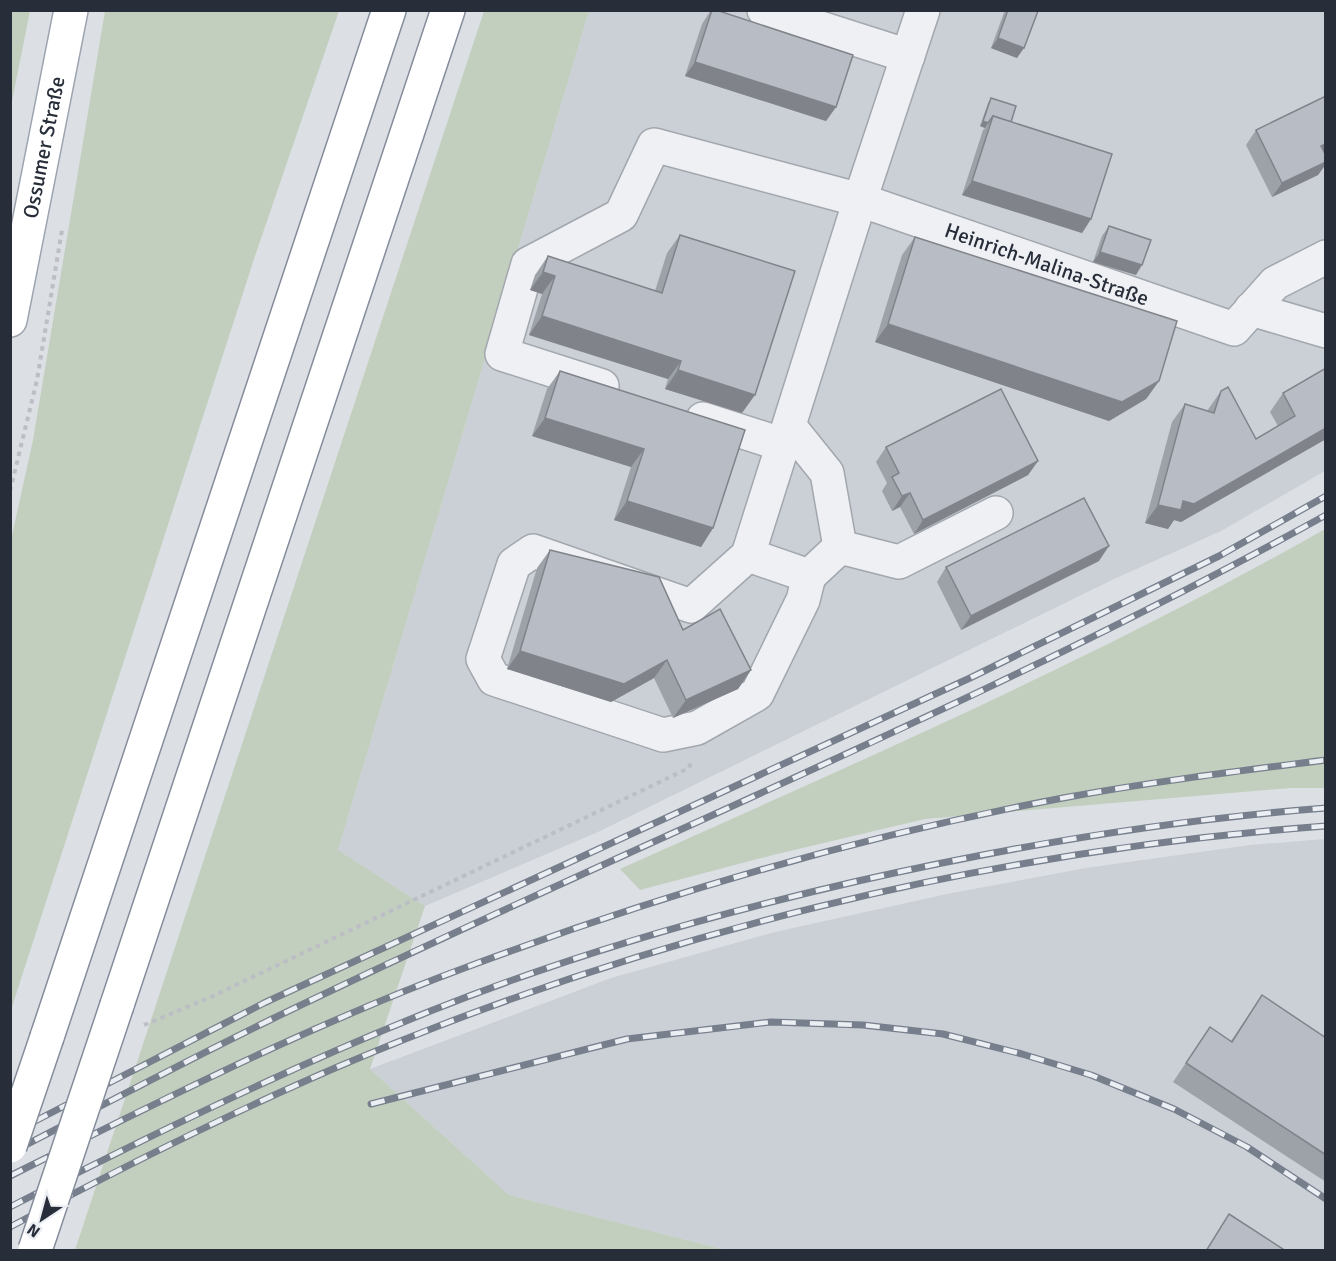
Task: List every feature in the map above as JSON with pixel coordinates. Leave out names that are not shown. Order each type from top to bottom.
[{"type":"main road","name":"Ossumer Straße","points":[[10,320],[71,10]]},
{"type":"main road","points":[[10,1146],[389,10]]},
{"type":"main road","points":[[35,1251],[127,1016],[448,10]]},
{"type":"street","points":[[764,10],[908,56]]},
{"type":"street","points":[[840,547],[809,576],[803,600],[757,694],[697,728],[663,735],[494,679],[483,659],[514,564],[533,551],[691,606],[748,555],[860,200],[923,10]]},
{"type":"street","name":"Heinrich-Malina-Straße","points":[[626,394],[502,354],[528,264],[621,215],[654,145],[860,200],[1243,319],[1326,331]]},
{"type":"street","points":[[1243,319],[1275,283],[1326,257]]},
{"type":"street","points":[[671,408],[787,436],[827,473],[840,547]]},
{"type":"street","points":[[840,547],[899,562],[996,513]]},
{"type":"street","points":[[748,555],[809,576]]},
{"type":"path","points":[[127,1016],[211,997],[689,768],[702,738],[697,728]]},
{"type":"shaded area","points":[[589,11],[1325,11],[1325,471],[1221,531],[1114,579],[598,832],[425,906],[338,850]]},
{"type":"shaded area","points":[[1325,839],[1325,1250],[726,1250],[509,1195],[370,1069],[611,978],[775,932],[947,894],[1086,868],[1250,845]]},
{"type":"green space","points":[[10,11],[30,11],[11,106]]},
{"type":"green space","points":[[105,11],[339,11],[254,259],[11,1010],[11,540],[33,440]]},
{"type":"green space","points":[[484,11],[589,11],[338,850],[425,906],[370,1069],[509,1195],[726,1250],[75,1250]]},
{"type":"green space","points":[[1325,529],[1325,788],[1291,788],[925,819],[773,855],[640,890],[620,869],[1065,665],[1153,622]]},
{"type":"building","points":[[712,10],[853,55],[836,107],[695,62]]},
{"type":"building","points":[[1008,10],[1038,11],[1024,48],[998,38]]},
{"type":"building","points":[[1326,96],[1326,144],[1321,146],[1326,162],[1282,183],[1256,130]]},
{"type":"building","points":[[991,98],[1016,106],[1011,122],[993,116],[988,123],[983,121]]},
{"type":"building","points":[[993,116],[1112,154],[1091,219],[972,181]]},
{"type":"building","points":[[1109,226],[1151,240],[1142,265],[1100,252]]},
{"type":"building","points":[[680,235],[795,271],[755,395],[678,370],[681,361],[542,316],[555,276],[543,272],[548,256],[662,293]]},
{"type":"building","points":[[915,237],[1177,321],[1159,381],[1122,402],[888,324]]},
{"type":"building","points":[[1326,368],[1326,428],[1194,504],[1183,501],[1181,510],[1158,505],[1185,404],[1214,413],[1221,391],[1228,387],[1256,439],[1295,416],[1283,393]]},
{"type":"building","points":[[560,371],[745,430],[713,528],[627,501],[644,449],[545,418]]},
{"type":"building","points":[[1001,389],[1038,461],[923,520],[910,493],[902,496],[892,477],[899,473],[886,447]]},
{"type":"building","points":[[1084,498],[1109,546],[971,616],[946,567]]},
{"type":"building","points":[[550,550],[659,577],[683,630],[720,609],[751,670],[686,700],[667,660],[624,684],[520,651]]},
{"type":"building","points":[[1262,995],[1326,1038],[1326,1155],[1186,1063],[1210,1027],[1232,1042]]},
{"type":"building","points":[[1229,1214],[1286,1251],[1206,1251]]},
{"type":"railway","points":[[10,1134],[264,1003],[970,678],[1219,556],[1326,496]]},
{"type":"railway","points":[[10,1153],[173,1068],[404,956],[935,713],[1067,650],[1326,515]]},
{"type":"railway","points":[[10,1176],[236,1065],[350,1014],[467,967],[687,892],[836,849],[987,813],[1128,787],[1326,760]]},
{"type":"railway","points":[[10,1207],[114,1154],[325,1055],[485,990],[643,937],[750,907],[858,881],[974,857],[1149,827],[1326,808]]},
{"type":"railway","points":[[10,1227],[171,1144],[335,1068],[454,1020],[574,977],[697,939],[821,906],[946,878],[1072,856],[1199,838],[1326,826]]},
{"type":"railway","points":[[371,1104],[627,1039],[771,1022],[863,1025],[943,1034],[1022,1054],[1091,1075],[1174,1109],[1247,1147],[1326,1199]]}]
